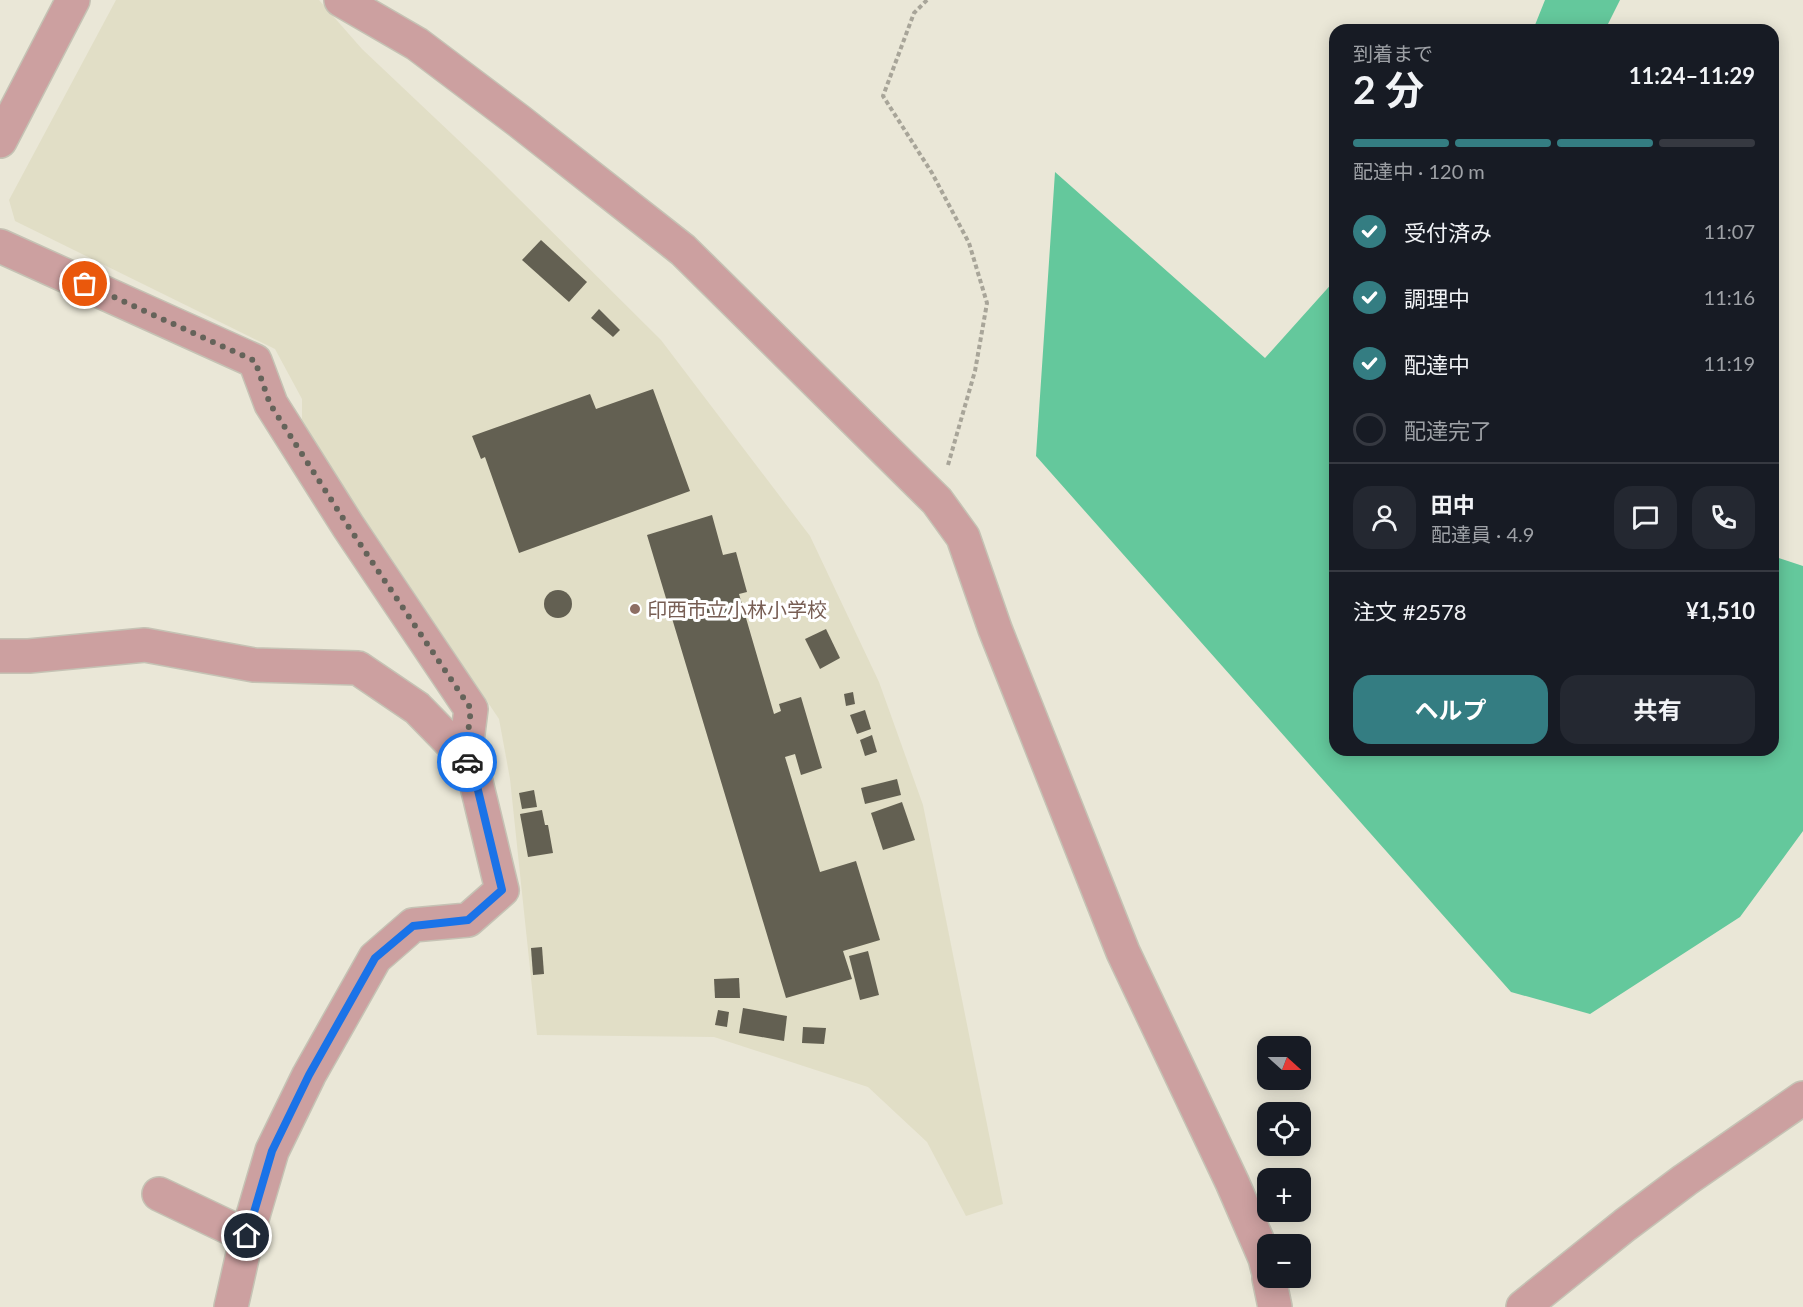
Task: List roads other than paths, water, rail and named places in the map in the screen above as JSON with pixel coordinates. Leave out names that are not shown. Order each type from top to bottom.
[{"type":"street","points":[[0,141],[73,0]]},
{"type":"street","points":[[341,0],[417,44],[683,250],[937,501],[963,537],[995,629],[1123,952],[1257,1240]]},
{"type":"street","points":[[0,246],[255,361],[270,404],[348,526],[471,709],[465,757]]},
{"type":"street","points":[[0,656],[28,656],[145,645],[254,664],[358,668],[417,708],[465,757],[476,782],[502,890],[468,920],[413,926],[375,958],[309,1075],[272,1151],[247,1236],[231,1307]]},
{"type":"street","points":[[1523,1307],[1677,1186],[1803,1098]]},
{"type":"street","points":[[159,1194],[247,1236]]},
{"type":"street","points":[[1271,1288],[1275,1307]]},
{"type":"place","name":"印西市立小林小学校","points":[[635,609]]}]
